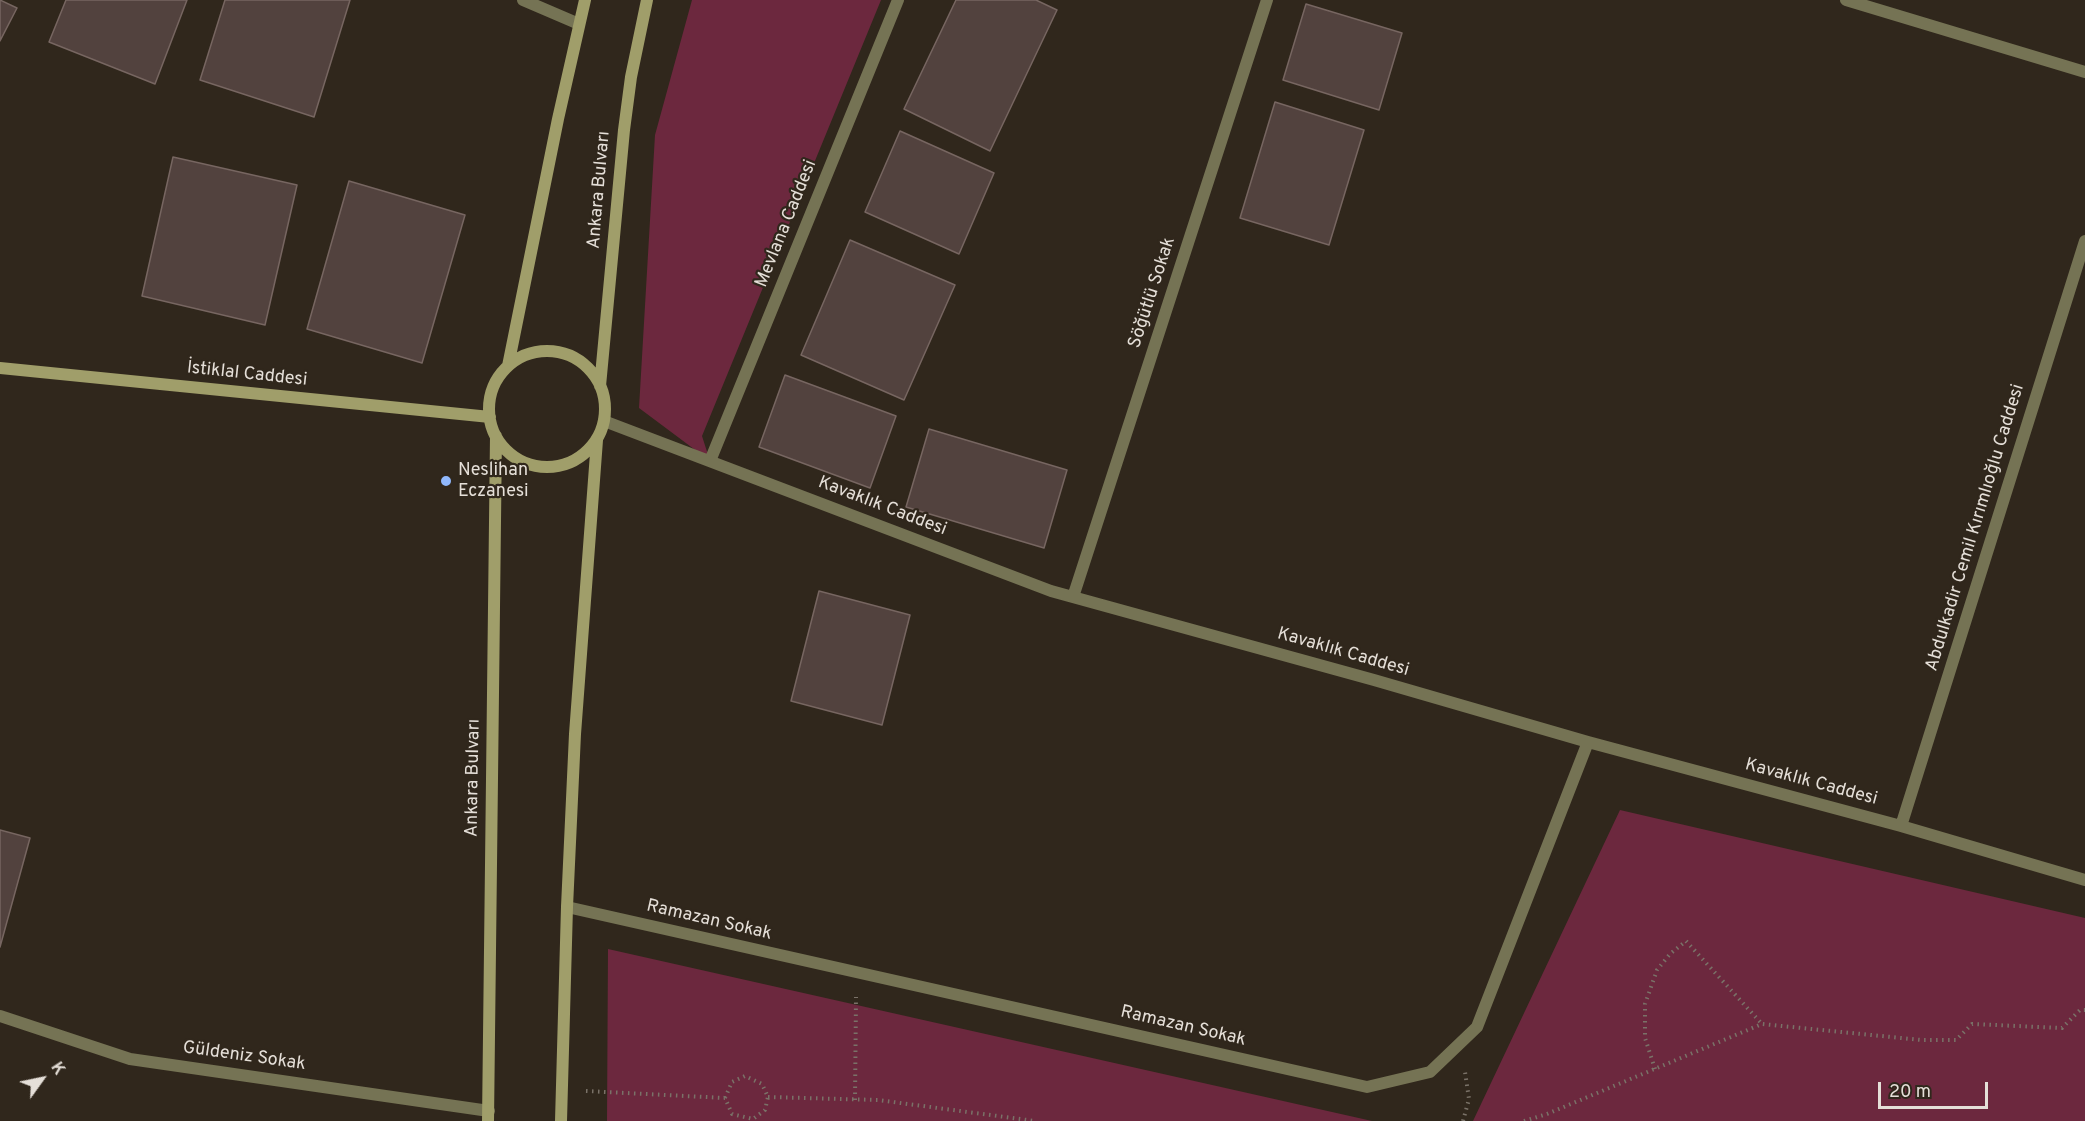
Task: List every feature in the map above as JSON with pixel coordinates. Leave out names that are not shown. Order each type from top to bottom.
[{"type":"main road","name":"Ankara Bulvarı","points":[[489,1116],[496,436],[490,417],[491,397],[497,380],[508,366],[558,119],[585,0]]},
{"type":"main road","name":"Ankara Bulvarı","points":[[561,1121],[575,735],[597,440],[604,421],[605,404],[600,386],[624,130],[631,77],[647,0]]},
{"type":"main road","points":[[508,366],[524,356],[541,351],[559,352],[576,359],[590,370],[600,386]]},
{"type":"main road","name":"İstiklal Caddesi","points":[[0,368],[490,417]]},
{"type":"main road","name":"Ankara Bulvarı","points":[[496,436],[509,452],[526,463],[545,467],[565,465],[583,455],[597,440]]},
{"type":"street","points":[[523,0],[579,24]]},
{"type":"street","name":"Mevlana Caddesi","points":[[710,461],[898,0]]},
{"type":"street","name":"Söğütlü Sokak","points":[[1073,597],[1267,0]]},
{"type":"street","points":[[1846,0],[2085,72]]},
{"type":"street","name":"Abdulkadir Cemil Kırımlıoğlu Caddesi","points":[[1901,826],[2085,241]]},
{"type":"street","name":"Kavaklık Caddesi","points":[[604,421],[1073,597],[1588,742],[1901,826],[2085,880]]},
{"type":"street","name":"Ramazan Sokak","points":[[567,907],[1367,1087],[1430,1072],[1477,1027],[1588,742]]},
{"type":"street","name":"Güldeniz Sokak","points":[[0,1016],[130,1059],[489,1116]]},
{"type":"path","points":[[1654,1069],[1645,1038],[1645,1004],[1657,970],[1670,954],[1686,941],[1762,1024]]},
{"type":"path","points":[[855,1100],[856,972]]},
{"type":"path","points":[[1524,1121],[1547,1114],[1762,1024],[1921,1040],[1956,1040],[1972,1024],[2062,1028],[2080,1010],[2085,1010]]},
{"type":"path","points":[[1460,1043],[1469,1099],[1463,1121]]},
{"type":"path","points":[[745,1076],[762,1084],[768,1097],[765,1110],[753,1119],[732,1114],[725,1098],[732,1082],[745,1076]]},
{"type":"path","points":[[562,1090],[725,1098]]},
{"type":"path","points":[[768,1097],[878,1100],[1035,1121]]},
{"type":"shaded area","points":[[692,0],[881,0],[702,436],[710,461],[639,408],[655,135]]},
{"type":"shaded area","points":[[1620,810],[2085,918],[2085,1121],[1473,1121]]},
{"type":"shaded area","points":[[608,949],[1372,1121],[607,1121]]},
{"type":"building","points":[[0,0],[17,8],[0,41]]},
{"type":"building","points":[[66,0],[187,0],[155,84],[49,42]]},
{"type":"building","points":[[225,0],[350,0],[314,117],[200,80]]},
{"type":"building","points":[[956,0],[1036,0],[1057,10],[990,151],[904,109]]},
{"type":"building","points":[[1306,4],[1402,33],[1379,110],[1283,80]]},
{"type":"building","points":[[1275,102],[1364,130],[1329,245],[1240,218]]},
{"type":"building","points":[[900,131],[994,173],[959,254],[865,212]]},
{"type":"building","points":[[173,157],[297,185],[265,325],[142,296]]},
{"type":"building","points":[[349,181],[465,215],[422,363],[307,329]]},
{"type":"building","points":[[850,240],[955,285],[904,400],[801,355]]},
{"type":"building","points":[[785,375],[896,416],[870,488],[759,447]]},
{"type":"building","points":[[929,429],[1067,470],[1044,548],[906,507]]},
{"type":"building","points":[[819,591],[910,615],[882,725],[791,701]]},
{"type":"building","points":[[0,830],[30,838],[0,947]]},
{"type":"place","name":"Neslihan Eczanesi","points":[[446,481]]}]
